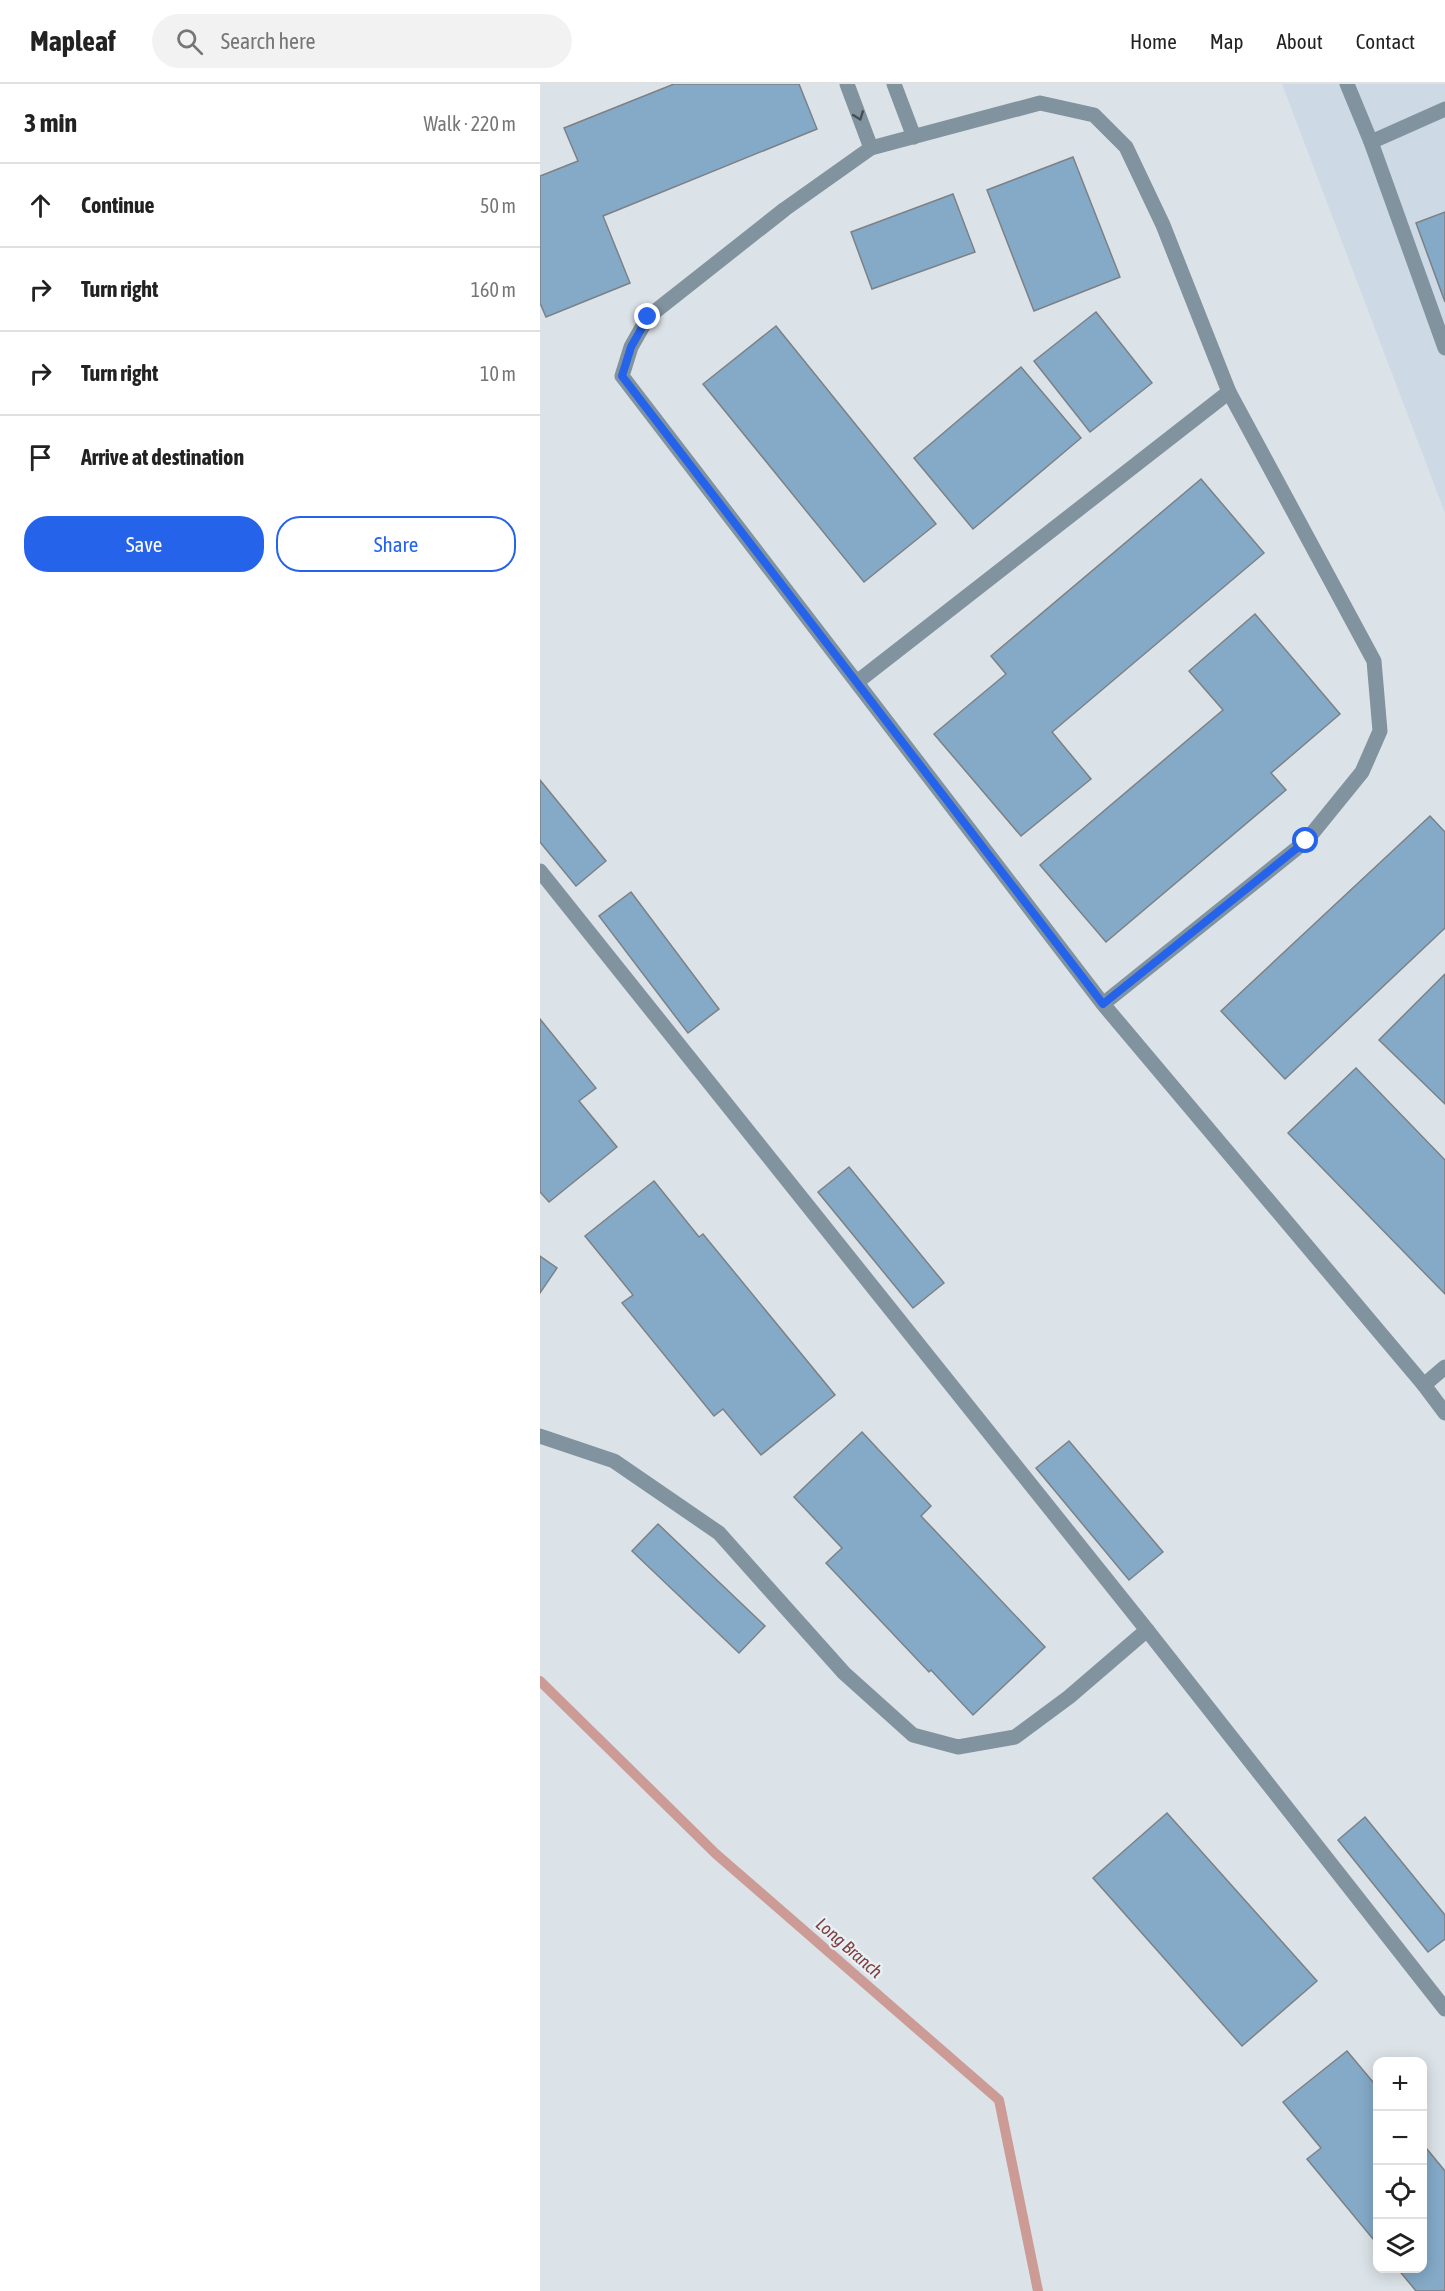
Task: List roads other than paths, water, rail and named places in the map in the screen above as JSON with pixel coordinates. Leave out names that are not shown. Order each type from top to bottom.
[{"type":"lane","points":[[847,84],[872,148]]},
{"type":"lane","points":[[894,84],[914,137]]},
{"type":"lane","points":[[1347,84],[1371,142],[1445,348]]},
{"type":"lane","points":[[1103,1004],[1306,841],[1362,772],[1380,731],[1374,661],[1229,392],[1163,225],[1126,147],[1095,115],[1040,103],[872,148],[785,209],[648,317],[631,347],[622,376],[1103,1004],[1424,1385],[1445,1413]]},
{"type":"lane","points":[[1371,142],[1445,109]]},
{"type":"lane","points":[[857,682],[1229,392]]},
{"type":"lane","points":[[540,871],[1147,1630],[1445,2009]]},
{"type":"lane","points":[[1424,1385],[1445,1367]]},
{"type":"lane","points":[[540,1436],[614,1461],[719,1533],[844,1673],[913,1736],[958,1747],[1015,1737],[1070,1697],[1147,1630]]},
{"type":"waterway","name":"Long Branch","points":[[540,1681],[716,1854],[999,2100],[1038,2291]]}]
